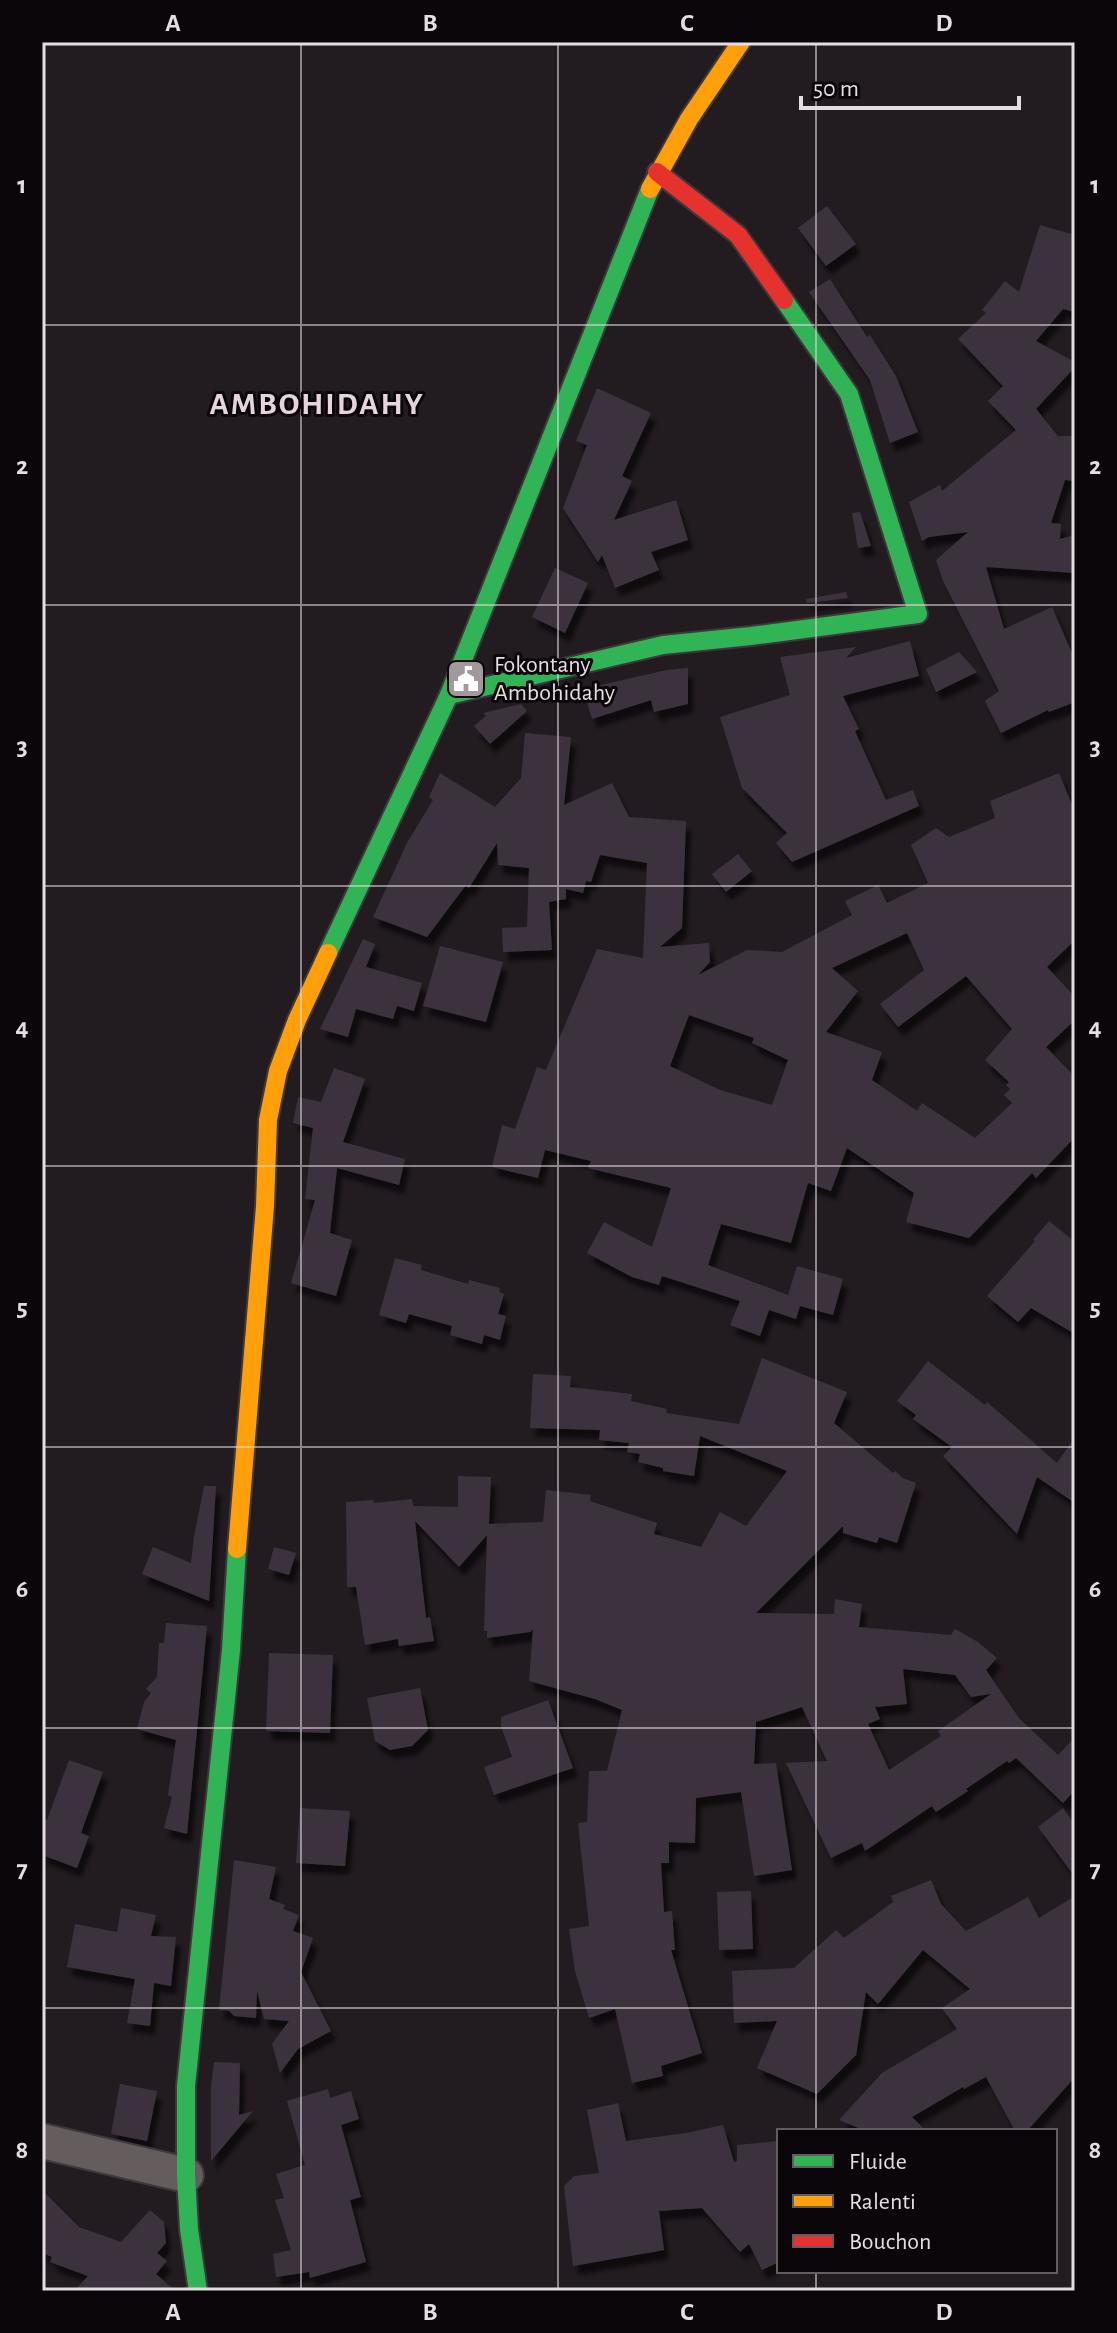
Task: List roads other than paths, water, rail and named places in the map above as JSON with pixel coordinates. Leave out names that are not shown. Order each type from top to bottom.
[{"type":"street","points":[[198,2291],[189,2229],[186,2086],[231,1650],[241,1484],[264,1221],[268,1120],[278,1071],[297,1020],[449,695],[657,172],[741,42]]},
{"type":"street","points":[[449,695],[663,645],[918,614],[849,394],[738,235],[657,172]]},
{"type":"street","points":[[42,2141],[186,2175]]},
{"type":"place","name":"Fokontany Ambohidahy","points":[[466,679]]},
{"type":"district","name":"AMBOHIDAHY","points":[[317,404]]}]
